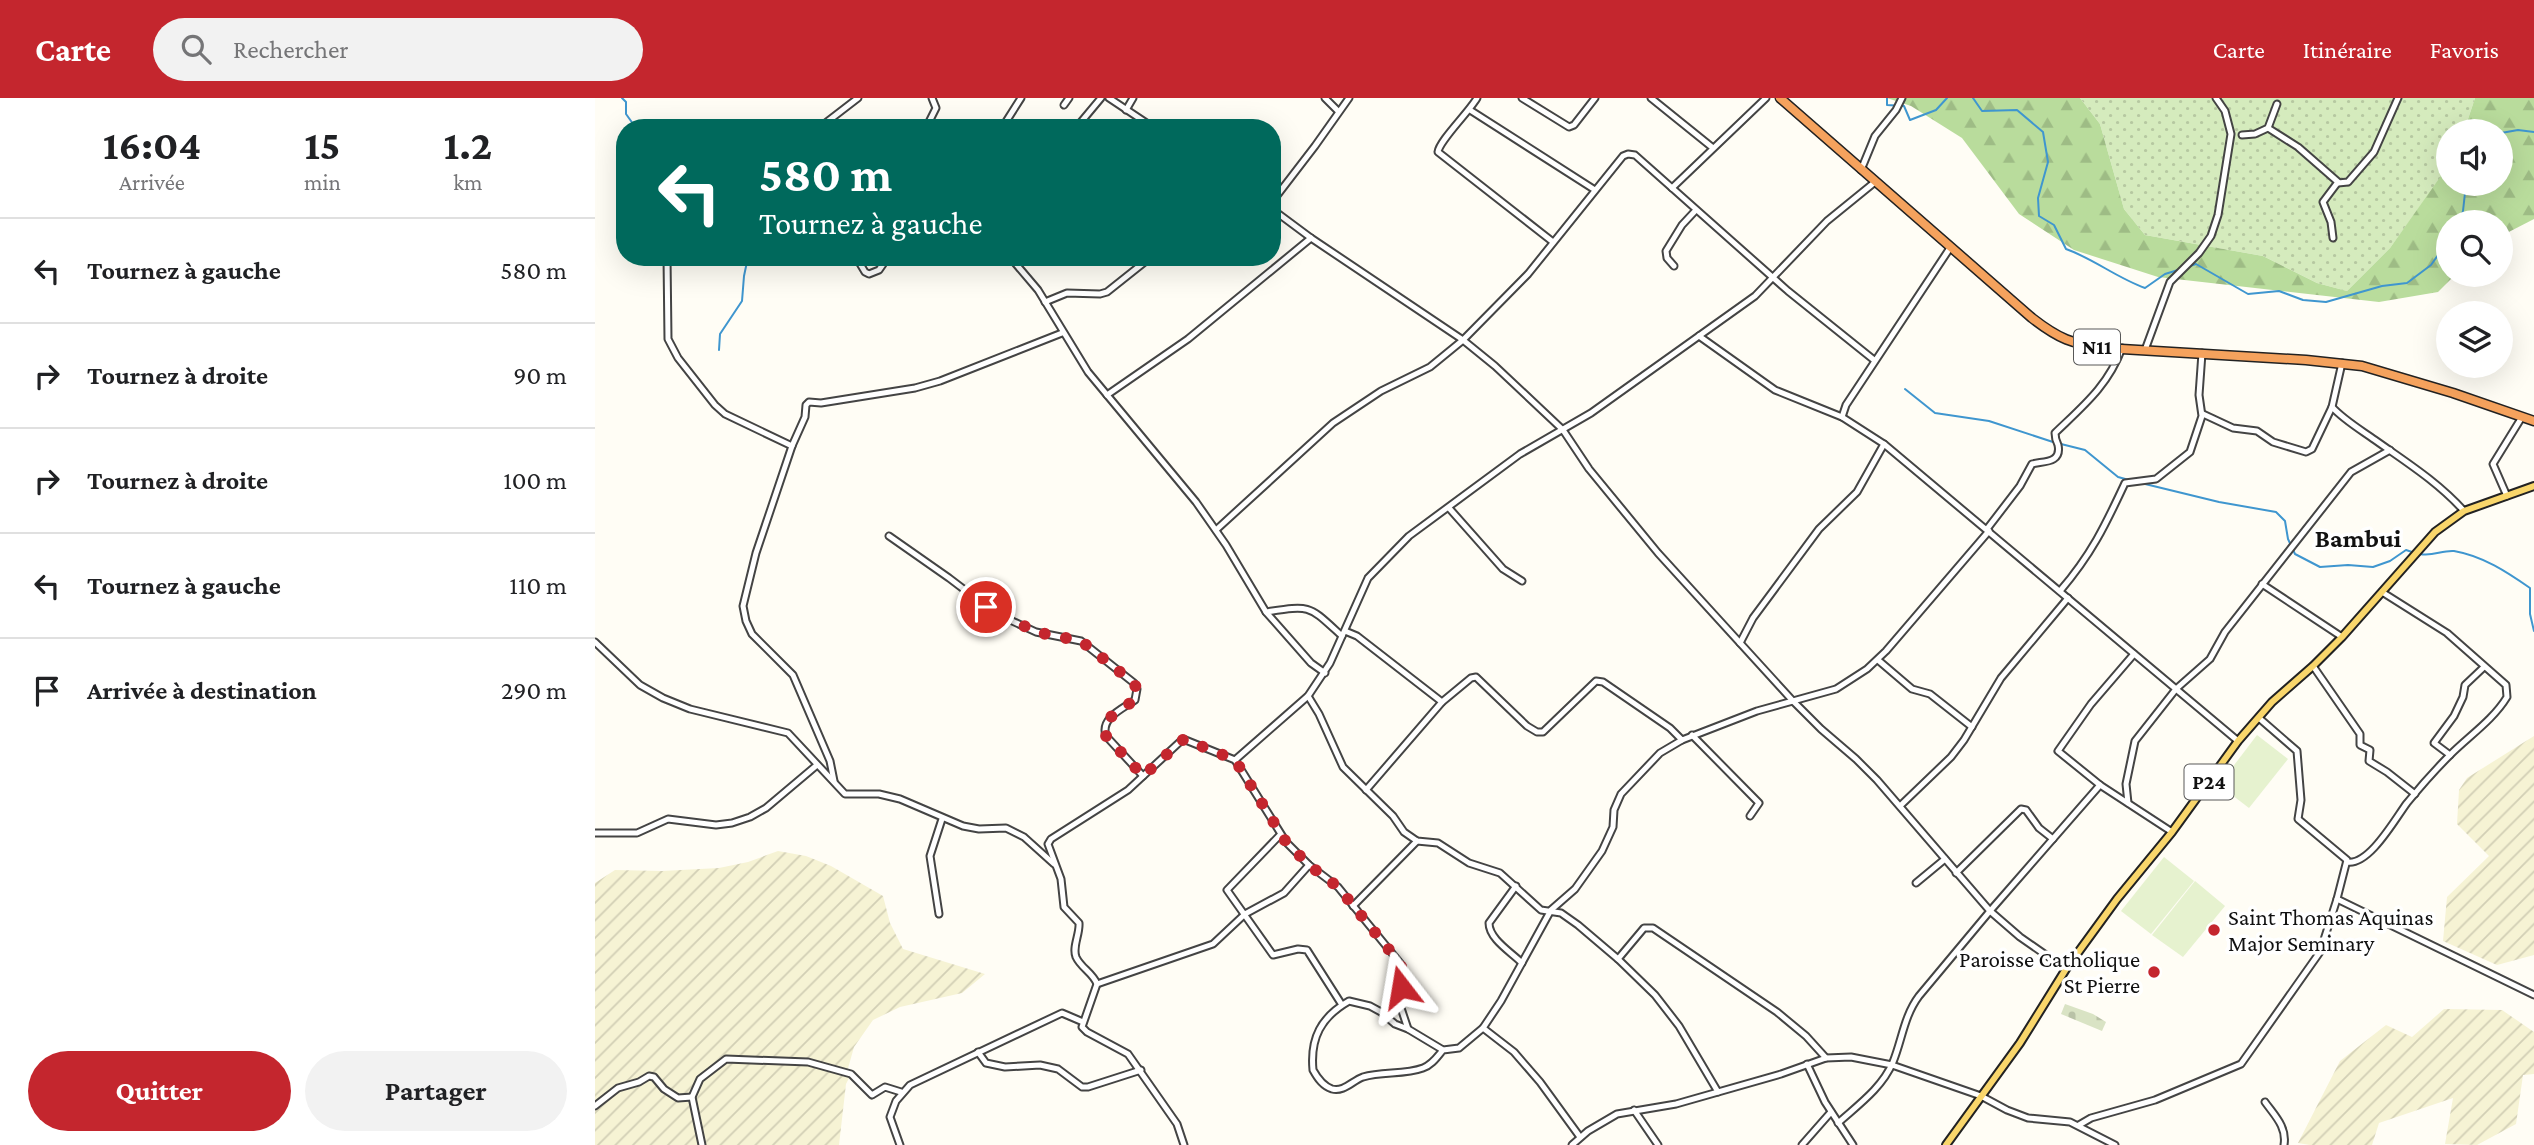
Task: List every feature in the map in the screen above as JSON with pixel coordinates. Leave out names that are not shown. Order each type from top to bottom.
[{"type":"highway","name":"N11","points":[[1780,98],[1950,248],[2062,340],[2081,345],[2342,363],[2389,373],[2534,421]]},
{"type":"main road","name":"P24","points":[[1946,1145],[2020,1043],[2066,969],[2117,899],[2172,832],[2238,741],[2272,702],[2342,637],[2429,538],[2464,511],[2534,486]]},
{"type":"street","points":[[831,119],[858,98]]},
{"type":"street","points":[[930,119],[936,108],[932,98]]},
{"type":"street","points":[[1008,119],[1021,98]]},
{"type":"street","points":[[1063,105],[1069,98]]},
{"type":"street","points":[[1084,119],[1101,98]]},
{"type":"street","points":[[1109,98],[1140,119]]},
{"type":"street","points":[[1126,110],[1133,98]]},
{"type":"street","points":[[1325,98],[1338,111]]},
{"type":"street","points":[[1281,190],[1349,98]]},
{"type":"street","points":[[1477,98],[1440,144],[1438,152],[1553,242]]},
{"type":"street","points":[[1522,98],[1569,127],[1574,125],[1595,98]]},
{"type":"street","points":[[1651,98],[1713,148]]},
{"type":"street","points":[[1672,188],[1766,98]]},
{"type":"street","points":[[1861,170],[1874,136],[1896,110],[1902,98]]},
{"type":"street","points":[[2145,350],[2170,282],[2199,253],[2211,236],[2218,215],[2231,134],[2225,111],[2216,98]]},
{"type":"street","points":[[2268,128],[2314,159],[2338,183],[2346,184],[2374,152],[2398,98]]},
{"type":"street","points":[[2242,135],[2255,134],[2268,128],[2277,104]]},
{"type":"street","points":[[1470,110],[1595,190]]},
{"type":"street","points":[[1216,530],[1333,423],[1381,391],[1430,367],[1463,340],[1504,300],[1623,156],[1629,154],[1635,155],[1773,278],[1874,360]]},
{"type":"street","points":[[1235,760],[1308,696],[1325,673],[1363,587],[1383,561],[1409,536],[1520,454],[1563,430],[1755,296],[1827,221],[1875,182]]},
{"type":"street","points":[[2333,238],[2331,222],[2323,204],[2338,183]]},
{"type":"street","points":[[1674,266],[1667,258],[1666,251],[1682,225],[1696,210]]},
{"type":"street","points":[[1281,216],[1463,340],[1563,430],[1589,469],[1658,553],[1792,700],[1856,759],[1990,911],[2020,937],[2066,969]]},
{"type":"street","points":[[1281,263],[1311,238]]},
{"type":"street","points":[[1842,417],[1846,405],[1874,360],[1950,248]]},
{"type":"street","points":[[667,266],[668,339],[678,358],[725,414],[792,446]]},
{"type":"street","points":[[861,266],[869,274],[882,266]]},
{"type":"street","points":[[1018,266],[1038,289],[1062,333],[1088,372],[1166,464],[1216,530],[1266,612],[1311,663],[1325,673]]},
{"type":"street","points":[[1045,302],[1067,293],[1107,292],[1140,266]]},
{"type":"street","points":[[1107,395],[1188,339],[1277,266]]},
{"type":"street","points":[[1056,866],[1017,832],[1006,828],[979,830],[942,819],[899,799],[879,794],[845,794],[834,780],[830,761],[793,675],[753,634],[745,621],[743,606],[756,553],[809,402],[821,403],[897,391],[940,381],[1062,333]]},
{"type":"street","points":[[1699,336],[1775,390],[1842,417],[1884,444],[2238,741]]},
{"type":"street","points":[[1443,1050],[1430,1065],[1422,1069],[1372,1074],[1342,1089],[1334,1089],[1319,1080],[1313,1070],[1314,1038],[1321,1025],[1349,1000],[1381,1012],[1399,1026],[1443,1050],[1459,1048],[1483,1028],[1551,910],[1576,888],[1602,852],[1613,827],[1614,810],[1621,794],[1660,753],[1682,740],[1757,710],[1836,689],[1878,660],[1988,530],[2020,486],[2032,464],[2054,460],[2058,453],[2055,433],[2085,405],[2110,376],[2122,348]]},
{"type":"street","points":[[2060,591],[2085,561],[2100,537],[2125,483],[2156,479],[2190,452],[2203,414],[2199,395],[2202,353]]},
{"type":"street","points":[[2203,414],[2233,428],[2257,430],[2273,442],[2306,452],[2312,449],[2332,407],[2342,363]]},
{"type":"street","points":[[2332,407],[2425,474],[2464,511]]},
{"type":"street","points":[[2507,496],[2493,464],[2522,417]]},
{"type":"street","points":[[1740,643],[1758,610],[1813,536],[1857,492],[1884,444]]},
{"type":"street","points":[[2128,803],[2126,784],[2135,741],[2176,689],[2210,659],[2216,645],[2351,472],[2390,450]]},
{"type":"street","points":[[1450,508],[1503,569],[1522,581]]},
{"type":"street","points":[[889,536],[995,613],[1036,632],[1081,641],[1134,683],[1137,690],[1135,700],[1107,719],[1104,730],[1106,736],[1143,776]]},
{"type":"street","points":[[2262,584],[2342,637]]},
{"type":"street","points":[[2347,862],[2359,861],[2376,846],[2415,794],[2507,697],[2506,685],[2447,633],[2382,592]]},
{"type":"street","points":[[1900,806],[1951,757],[2001,678],[2068,598]]},
{"type":"street","points":[[1266,612],[1301,607],[1310,609],[1344,634],[1357,636],[1442,702]]},
{"type":"street","points":[[595,642],[640,685],[663,698],[689,709],[789,733],[834,780]]},
{"type":"street","points":[[2134,654],[2091,704],[2058,749],[2059,754],[2100,785],[2172,832]]},
{"type":"street","points":[[1878,660],[1912,689],[1930,694],[1972,727]]},
{"type":"street","points":[[2313,666],[2360,734],[2360,745],[2370,750],[2369,761],[2415,794]]},
{"type":"street","points":[[2450,755],[2434,743],[2454,716],[2463,697],[2465,685],[2484,667]]},
{"type":"street","points":[[1366,790],[1442,702],[1471,678],[1476,677],[1527,726],[1537,732],[1543,732],[1596,681],[1603,682],[1657,719],[1682,740]]},
{"type":"street","points":[[1308,696],[1343,767],[1393,816],[1403,832],[1417,841],[1438,844],[1469,863],[1500,873],[1541,910],[1551,910],[1568,916],[1655,995],[1679,1026],[1718,1092]]},
{"type":"street","points":[[2079,1125],[2091,1118],[2155,1100],[2241,1064],[2321,951],[2347,862],[2344,856],[2298,819],[2301,800],[2297,751],[2259,718]]},
{"type":"street","points":[[1692,735],[1759,803],[1750,816]]},
{"type":"street","points":[[1184,1145],[1177,1124],[1128,1054],[1084,1030],[1083,1021],[1097,984],[1094,976],[1076,958],[1079,923],[1064,907],[1062,888],[1048,844],[1051,839],[1128,790],[1184,739],[1235,760],[1280,835],[1309,865],[1338,887],[1400,963],[1401,1005],[1408,1029]]},
{"type":"street","points":[[595,833],[636,833],[668,820],[716,825],[732,823],[766,808],[817,765]]},
{"type":"street","points":[[1837,1123],[1874,1091],[1892,1065],[1908,1011],[1990,911],[2100,785]]},
{"type":"street","points":[[1956,873],[2021,809],[2026,810],[2039,828],[2053,839]]},
{"type":"street","points":[[939,914],[930,856],[942,819]]},
{"type":"street","points":[[1280,835],[1228,887],[1229,895],[1273,955],[1298,949],[1307,950],[1342,1005]]},
{"type":"street","points":[[1353,906],[1417,841]]},
{"type":"street","points":[[1916,883],[1945,859]]},
{"type":"street","points":[[1097,984],[1213,944],[1245,914],[1284,893],[1309,865]]},
{"type":"street","points":[[1516,886],[1489,923],[1489,928],[1492,935],[1522,963]]},
{"type":"street","points":[[2337,898],[2534,995]]},
{"type":"street","points":[[1618,959],[1644,928],[1653,928],[1777,1012],[1807,1036],[1826,1058]]},
{"type":"street","points":[[899,1145],[890,1117],[901,1093],[910,1085],[1062,1013],[1083,1021]]},
{"type":"street","points":[[1483,1028],[1514,1052],[1540,1082],[1580,1137]]},
{"type":"street","points":[[978,1052],[986,1063],[1005,1068],[1041,1065],[1058,1069],[1082,1087],[1141,1070]]},
{"type":"street","points":[[1572,1145],[1617,1114],[1676,1104],[1826,1058],[1851,1057],[1892,1065],[1981,1096],[2028,1118],[2062,1119],[2079,1125],[2115,1145]]},
{"type":"street","points":[[702,1145],[692,1097],[700,1079],[721,1062],[732,1058],[808,1062],[851,1074],[872,1095],[885,1087],[901,1093]]},
{"type":"street","points":[[1807,1064],[1837,1123],[1853,1145]]},
{"type":"street","points":[[595,1106],[618,1088],[649,1076],[654,1077],[664,1089],[678,1098],[692,1097]]},
{"type":"street","points":[[2265,1102],[2282,1124],[2285,1132],[2284,1145]]},
{"type":"street","points":[[1634,1110],[1658,1145]]},
{"type":"street","points":[[1802,1145],[1831,1112]]},
{"type":"shaded area","points":[[2534,736],[2534,955],[2497,965],[2443,941],[2447,897],[2489,856],[2457,824],[2459,790],[2467,778]]},
{"type":"shaded area","points":[[778,851],[806,856],[831,866],[883,896],[890,923],[903,949],[985,974],[962,993],[900,1007],[873,1020],[854,1047],[847,1072],[851,1074],[846,1084],[839,1145],[595,1145],[595,883],[615,870],[719,868],[748,862]]},
{"type":"shaded area","points":[[2444,1009],[2502,1010],[2534,1032],[2534,1074],[2523,1075],[2516,1124],[2477,1145],[2445,1144],[2453,1098],[2379,1123],[2372,1145],[2298,1143],[2340,1061],[2386,1025],[2412,1037]]},
{"type":"green space","points":[[1887,98],[2080,98],[2100,124],[2124,209],[2145,235],[2263,256],[2317,283],[2347,291],[2390,248],[2436,183],[2436,196],[2513,196],[2513,119],[2468,119],[2475,98],[2534,98],[2534,219],[2513,230],[2513,210],[2436,210],[2436,287],[2443,287],[2438,292],[2379,302],[2158,277],[2074,250],[2019,214],[1962,138],[1911,106]]},
{"type":"green space","points":[[2080,98],[2475,98],[2468,119],[2436,119],[2436,185],[2390,248],[2347,291],[2317,283],[2263,256],[2145,235],[2124,209],[2100,124]]},
{"type":"green space","points":[[2257,735],[2288,759],[2249,808],[2219,785]]},
{"type":"green space","points":[[2164,857],[2194,881],[2151,934],[2121,911]]},
{"type":"green space","points":[[2195,881],[2225,906],[2183,957],[2152,935]]},
{"type":"green space","points":[[2065,1004],[2106,1022],[2102,1031],[2061,1014]]},
{"type":"waterway","points":[[622,98],[626,102],[626,114],[630,119]]},
{"type":"waterway","points":[[1887,98],[1887,105],[1904,106],[1910,120],[1936,110],[1947,98]]},
{"type":"waterway","points":[[1973,98],[1982,111],[2017,110],[2043,132],[2048,162],[2038,198],[2039,216],[2054,225],[2066,249],[2145,288],[2165,274],[2178,270]]},
{"type":"waterway","points":[[2513,131],[2534,132]]},
{"type":"waterway","points":[[2463,210],[2465,196]]},
{"type":"waterway","points":[[2190,266],[2196,264],[2248,294],[2279,291],[2303,300],[2326,302],[2382,286],[2407,283],[2436,258]]},
{"type":"waterway","points":[[719,350],[720,334],[742,301],[746,266]]},
{"type":"waterway","points":[[1905,389],[1935,413],[1989,421],[2056,443]]},
{"type":"waterway","points":[[2061,444],[2085,450],[2118,477],[2129,480]]},
{"type":"waterway","points":[[2141,483],[2219,502],[2276,512],[2285,521],[2288,539],[2295,554],[2320,567],[2373,567],[2390,561],[2406,550],[2415,553]]},
{"type":"waterway","points":[[2420,554],[2450,551],[2465,553],[2494,565],[2530,588],[2530,614],[2534,631]]},
{"type":"place","name":"Saint Thomas Aquinas Major Seminary","points":[[2214,930]]},
{"type":"place","name":"Paroisse Catholique St Pierre","points":[[2154,972]]},
{"type":"district","name":"Bambui","points":[[2358,538]]},
{"type":"route","points":[[986,607],[1036,632],[1081,641],[1134,683],[1137,690],[1135,700],[1107,719],[1104,730],[1106,736],[1143,776],[1184,739],[1229,760],[1235,760],[1280,835],[1309,865],[1338,887],[1400,963],[1401,987]]}]
